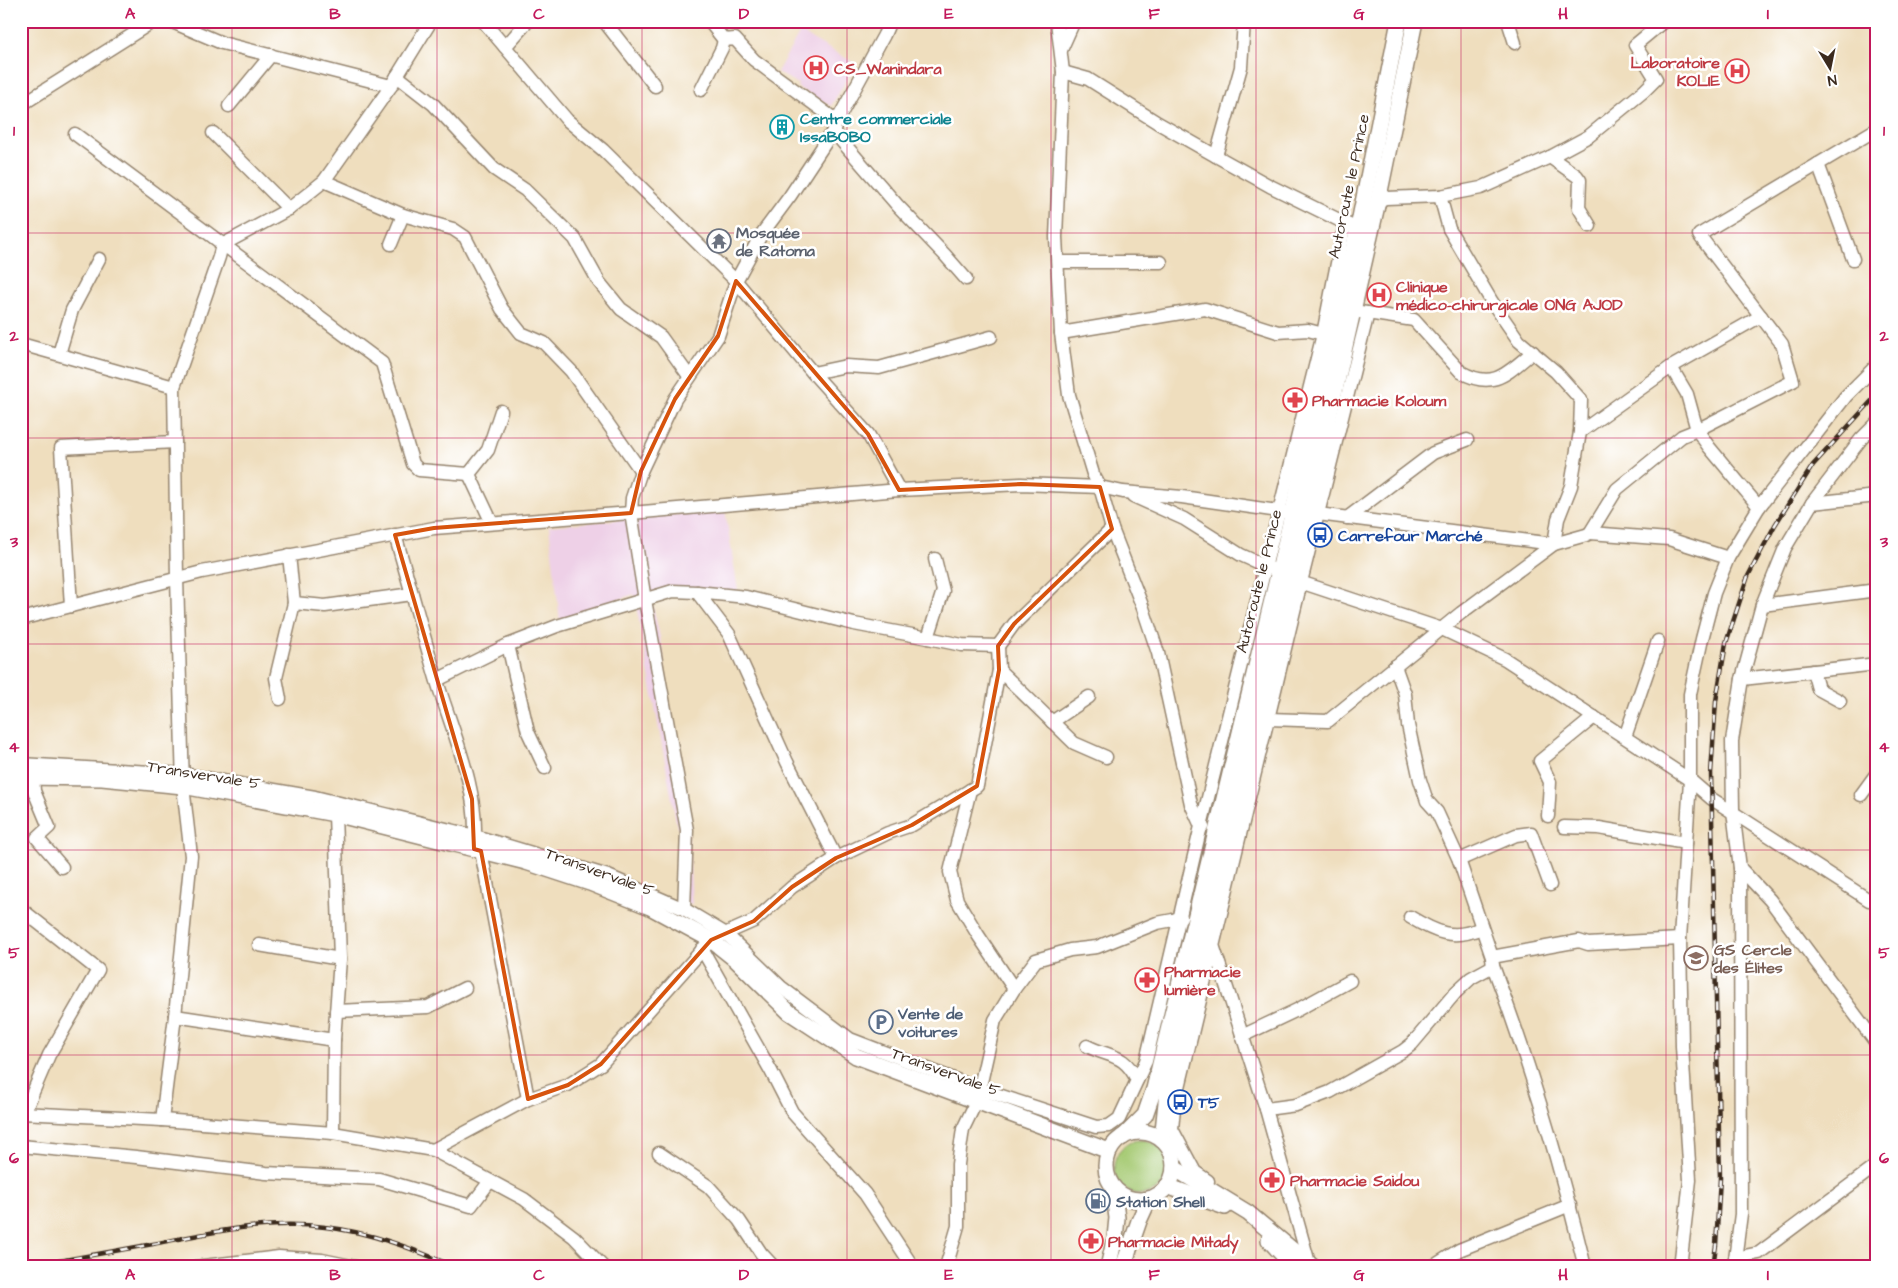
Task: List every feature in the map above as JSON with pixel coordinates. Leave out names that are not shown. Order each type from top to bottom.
[{"type":"main road","name":"Autoroute le Prince","points":[[1299,513],[1352,226],[1399,21]]},
{"type":"main road","name":"Autoroute le Prince","points":[[1162,1140],[1167,1093],[1178,1070],[1284,575],[1353,312],[1415,21]]},
{"type":"main road","name":"Autoroute le Prince","points":[[1123,1137],[1145,1115],[1154,1089],[1173,977],[1208,829],[1284,575]]},
{"type":"main road","name":"Transvervale 5","points":[[27,777],[183,780],[477,845],[590,883],[650,907],[707,944],[736,960],[789,1012],[856,1056],[979,1095],[1109,1151]]},
{"type":"main road","points":[[1108,1267],[1115,1238],[1117,1218],[1113,1187],[1106,1170],[1109,1151],[1123,1137],[1143,1132],[1154,1135],[1169,1148],[1173,1157],[1174,1168],[1167,1186],[1159,1194],[1149,1199],[1139,1200],[1120,1194],[1113,1187]]},
{"type":"main road","points":[[1174,1168],[1248,1213],[1305,1265]]},
{"type":"main road","points":[[1167,1186],[1228,1208],[1305,1265]]},
{"type":"main road","points":[[1123,1267],[1149,1199]]},
{"type":"street","points":[[21,105],[154,21]]},
{"type":"street","points":[[170,21],[222,43],[394,81],[433,104],[494,169],[525,190],[575,238],[599,282],[621,309],[661,336],[689,376]]},
{"type":"street","points":[[222,245],[289,209],[324,181],[394,81],[431,21]]},
{"type":"street","points":[[483,21],[567,120],[610,156],[736,281],[813,373],[868,434],[899,490]]},
{"type":"street","points":[[505,47],[528,21]]},
{"type":"street","points":[[604,21],[655,86]]},
{"type":"street","points":[[709,21],[724,40]]},
{"type":"street","points":[[684,909],[686,830],[645,600],[631,513],[632,498],[641,471],[675,399],[718,336],[736,281],[760,235],[790,196],[835,126],[890,21]]},
{"type":"street","points":[[21,764],[183,780],[315,797],[477,845],[608,876],[684,909],[726,934],[781,987],[850,1039],[979,1095],[1096,1127],[1108,1126],[1119,1119],[1146,1061],[1173,977],[1180,917],[1208,829],[1191,804],[1158,653],[1143,608],[1112,529],[1100,487],[1093,474],[1069,395],[1061,333],[1056,237],[1063,72],[1057,21]]},
{"type":"street","points":[[1061,50],[1074,21]]},
{"type":"street","points":[[1216,156],[1241,67],[1244,21]]},
{"type":"street","points":[[1508,21],[1515,43]]},
{"type":"street","points":[[1378,201],[1386,198],[1440,196],[1481,188],[1550,158],[1589,136],[1656,79],[1634,46],[1664,21]]},
{"type":"street","points":[[724,40],[735,39],[754,60],[835,126],[898,206],[966,279]]},
{"type":"street","points":[[701,90],[722,48],[724,40]]},
{"type":"street","points":[[229,106],[271,55]]},
{"type":"street","points":[[1063,72],[1088,79],[1158,123],[1216,156],[1352,226],[1323,334],[1299,513]]},
{"type":"street","points":[[1268,720],[1328,721],[1442,629],[1554,544],[1586,535],[1590,532],[1617,489],[1682,436],[1698,430],[1793,381],[1782,344],[1699,235],[1877,129]]},
{"type":"street","points":[[213,133],[289,209]]},
{"type":"street","points":[[75,134],[382,363],[413,464],[419,470],[469,474]]},
{"type":"street","points":[[1550,158],[1580,180],[1579,211],[1590,226]]},
{"type":"street","points":[[1818,164],[1853,259]]},
{"type":"street","points":[[324,181],[403,215],[453,229],[465,237],[502,309],[521,333],[544,343],[571,371],[641,471]]},
{"type":"street","points":[[1440,196],[1449,229],[1492,302],[1519,340],[1556,372],[1581,400],[1580,432],[1571,486],[1558,519],[1554,544]]},
{"type":"street","points":[[391,244],[403,215]]},
{"type":"street","points":[[162,1120],[175,1016],[191,856],[183,780],[174,387],[220,258],[222,245]]},
{"type":"street","points":[[59,354],[72,310],[99,259]]},
{"type":"street","points":[[1058,262],[1161,262]]},
{"type":"street","points":[[1061,333],[1205,309],[1278,332],[1308,330],[1323,334]]},
{"type":"street","points":[[1353,312],[1414,320],[1461,372],[1470,377],[1490,380],[1502,377],[1533,352]]},
{"type":"street","points":[[1248,1213],[1245,1203],[1194,1172],[1172,1129],[1178,1070],[1214,948],[1268,720],[1284,575],[1299,513],[1368,313]]},
{"type":"street","points":[[1580,432],[1671,367],[1761,316]]},
{"type":"street","points":[[813,373],[846,366],[879,368],[991,337]]},
{"type":"street","points":[[21,344],[174,387]]},
{"type":"street","points":[[1680,1267],[1690,1180],[1682,1046],[1680,939],[1690,780],[1690,694],[1702,639],[1714,593],[1728,558],[1759,507],[1846,396],[1877,365]]},
{"type":"street","points":[[1671,367],[1687,394],[1698,430],[1709,447],[1759,507]]},
{"type":"street","points":[[469,474],[488,450],[501,411]]},
{"type":"street","points":[[1877,423],[1861,439],[1812,503],[1785,548],[1762,605],[1742,679],[1732,741],[1733,811],[1740,868],[1740,1214],[1735,1262],[1759,1252],[1877,1165]]},
{"type":"street","points":[[1347,518],[1433,453],[1468,440]]},
{"type":"street","points":[[71,606],[61,448],[176,442]]},
{"type":"street","points":[[469,474],[492,523]]},
{"type":"street","points":[[21,619],[177,578],[434,528],[899,490],[1021,484],[1100,487],[1123,492],[1182,497],[1554,544]]},
{"type":"street","points":[[1123,492],[1184,519],[1241,555],[1284,575],[1442,629],[1505,659],[1690,780],[1712,799],[1869,900],[1877,899]]},
{"type":"street","points":[[1812,503],[1877,496]]},
{"type":"street","points":[[433,1150],[528,1099],[568,1085],[601,1064],[707,944],[754,921],[792,887],[836,858],[888,833],[912,825],[977,786],[999,670],[998,646],[1014,624],[1112,529]]},
{"type":"street","points":[[1590,532],[1669,538],[1728,558]]},
{"type":"street","points":[[396,535],[437,680],[456,736],[472,798],[477,845],[528,1099]]},
{"type":"street","points":[[280,699],[276,678],[294,603],[289,555]]},
{"type":"street","points":[[928,638],[943,592],[935,559]]},
{"type":"street","points":[[1762,605],[1877,590]]},
{"type":"street","points":[[437,680],[508,645],[557,626],[673,591],[746,597],[854,624],[962,645],[998,646]]},
{"type":"street","points":[[697,592],[729,634],[787,762],[836,858]]},
{"type":"street","points":[[294,603],[325,606],[412,594]]},
{"type":"street","points":[[1625,737],[1658,641]]},
{"type":"street","points":[[508,645],[528,732],[545,768]]},
{"type":"street","points":[[1742,679],[1877,664]]},
{"type":"street","points":[[1395,666],[1405,694],[1408,725],[1420,780],[1427,801],[1437,812],[1459,860],[1492,962],[1520,1035],[1570,1205],[1585,1267]]},
{"type":"street","points":[[999,670],[1074,743],[1106,757]]},
{"type":"street","points":[[1813,671],[1818,688],[1840,701]]},
{"type":"street","points":[[1052,722],[1089,697]]},
{"type":"street","points":[[1548,816],[1550,782],[1540,762],[1594,717]]},
{"type":"street","points":[[1862,795],[1877,773]]},
{"type":"street","points":[[27,777],[50,827],[37,838],[62,867]]},
{"type":"street","points":[[970,790],[950,872],[957,900],[1014,989]]},
{"type":"street","points":[[333,1133],[334,1040],[340,958],[335,814]]},
{"type":"street","points":[[1564,827],[1599,828],[1686,843]]},
{"type":"street","points":[[1459,860],[1516,835],[1531,833],[1550,885]]},
{"type":"street","points":[[1740,868],[1770,900],[1877,1044]]},
{"type":"street","points":[[21,909],[98,970],[49,1055],[23,1113],[162,1120],[333,1133],[433,1150],[524,1200],[567,1232],[603,1267]]},
{"type":"street","points":[[946,1267],[958,1226],[958,1164],[963,1129],[979,1095],[996,1020],[1014,989],[1036,960],[1070,950],[1097,947],[1157,923],[1180,917]]},
{"type":"street","points":[[1410,917],[1438,932],[1451,934],[1468,934],[1482,928]]},
{"type":"street","points":[[1266,1109],[1296,1105],[1330,1092],[1404,1051],[1466,983],[1492,962],[1579,941],[1588,944],[1680,939]]},
{"type":"street","points":[[707,944],[792,1112],[865,1194],[913,1267]]},
{"type":"street","points":[[260,946],[340,958]]},
{"type":"street","points":[[1214,948],[1266,1109],[1305,1265]]},
{"type":"street","points":[[1242,1036],[1297,1010],[1350,981]]},
{"type":"street","points":[[336,1011],[428,1007],[465,988]]},
{"type":"street","points":[[175,1016],[334,1040]]},
{"type":"street","points":[[1088,1046],[1114,1056],[1131,1066],[1137,1080]]},
{"type":"street","points":[[21,1146],[136,1157],[266,1173],[379,1179],[471,1206],[490,1181]]},
{"type":"street","points":[[659,1153],[708,1186],[739,1220],[761,1253],[774,1267]]},
{"type":"street","points":[[1432,1267],[1460,1250],[1570,1205]]},
{"type":"street","points":[[199,1266],[279,1257],[321,1264],[356,1267]]},
{"type":"highlighted area","points":[[736,281],[868,434],[899,490],[1021,484],[1100,487],[1112,529],[1014,624],[998,646],[999,670],[977,786],[912,825],[836,858],[792,887],[754,921],[711,940],[601,1064],[568,1085],[528,1099],[481,851],[474,849],[472,799],[395,535],[434,528],[631,513],[641,471],[675,399],[718,336]]},
{"type":"shaded area","name":"CS_Wanindara","points":[[800,32],[856,64],[831,106],[797,87],[798,84],[777,72]]},
{"type":"shaded area","points":[[725,510],[738,591],[650,593],[663,651],[671,738],[688,831],[692,904],[677,901],[681,832],[677,827],[634,594],[560,621],[549,526]]},
{"type":"green space","points":[[1136,1140],[1146,1140],[1156,1144],[1164,1152],[1168,1167],[1164,1182],[1156,1190],[1146,1194],[1136,1194],[1126,1190],[1118,1182],[1114,1172],[1114,1162],[1118,1152],[1126,1144]]},
{"type":"railway","points":[[1713,1267],[1720,1178],[1711,773],[1716,701],[1726,643],[1748,576],[1775,525],[1813,465],[1877,395]]},
{"type":"railway","points":[[26,1267],[239,1228],[282,1225],[325,1227],[359,1233],[408,1248],[455,1267]]},
{"type":"place","name":"CS_Wanindara","points":[[816,68]]},
{"type":"place","name":"Laboratoire KOLIE","points":[[1737,71]]},
{"type":"place","name":"Centre commerciale IssaBOBO","points":[[782,127]]},
{"type":"place","name":"Mosquée de Ratoma","points":[[719,241]]},
{"type":"place","name":"Clinique médico-chirurgicale ONG AJOD","points":[[1379,295]]},
{"type":"place","name":"Pharmacie Koloum","points":[[1295,400]]},
{"type":"place","name":"Carrefour Marché","points":[[1320,535]]},
{"type":"place","name":"GS Cercle des Élites","points":[[1696,958]]},
{"type":"place","name":"Pharmacie lumière","points":[[1147,980]]},
{"type":"place","name":"Vente de voitures","points":[[881,1022]]},
{"type":"place","name":"T5","points":[[1180,1102]]},
{"type":"place","name":"Pharmacie Saidou","points":[[1272,1180]]},
{"type":"place","name":"Station Shell","points":[[1098,1201]]},
{"type":"place","name":"Pharmacie Mitady","points":[[1091,1241]]}]
